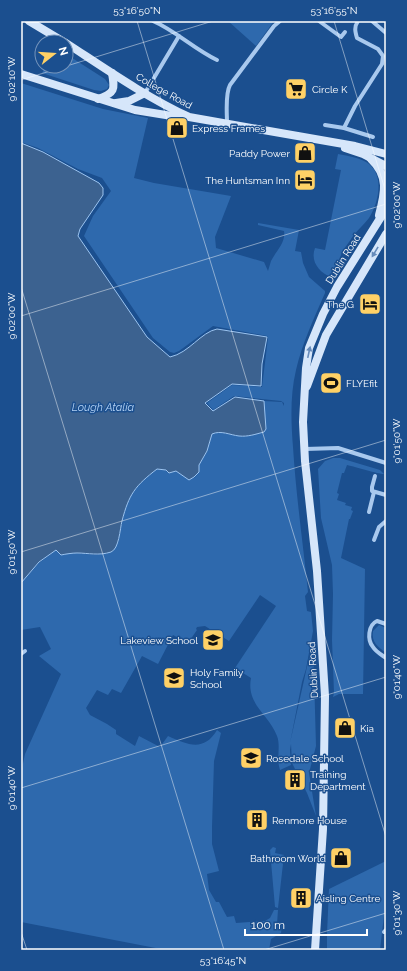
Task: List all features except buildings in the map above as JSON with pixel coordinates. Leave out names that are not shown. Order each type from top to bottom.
[{"type":"main road","name":"College Road","points":[[30,21],[51,34]]},
{"type":"main road","name":"College Road","points":[[74,49],[170,108],[189,116],[355,146],[386,154]]},
{"type":"main road","points":[[98,99],[107,96],[114,90],[112,73]]},
{"type":"main road","points":[[21,74],[114,104],[172,116],[189,116]]},
{"type":"main road","points":[[114,104],[128,101],[145,93]]},
{"type":"main road","name":"College Road","points":[[333,143],[386,166]]},
{"type":"main road","points":[[371,159],[380,169],[385,189],[376,225]]},
{"type":"main road","name":"Dublin Road","points":[[315,950],[323,829],[325,696],[317,571],[304,449],[303,422],[306,390],[306,368],[309,348],[323,314],[337,287],[386,209]]},
{"type":"main road","name":"Dublin Road","points":[[306,390],[326,335],[386,234]]},
{"type":"street","points":[[153,21],[206,55],[217,60]]},
{"type":"street","points":[[227,123],[227,90],[274,26],[280,21]]},
{"type":"street","points":[[319,21],[341,37],[345,32]]},
{"type":"street","points":[[344,128],[354,106],[382,64],[383,56],[378,49],[357,38],[355,25],[358,21]]},
{"type":"street","points":[[372,21],[386,33]]},
{"type":"street","points":[[145,93],[178,36]]},
{"type":"street","points":[[325,125],[344,128],[373,137]]},
{"type":"street","points":[[304,449],[338,448],[386,463]]},
{"type":"street","points":[[369,512],[374,492],[372,490],[375,476]]},
{"type":"street","points":[[374,492],[386,495]]},
{"type":"street","points":[[374,540],[379,527],[386,521]]},
{"type":"street","points":[[386,624],[377,621],[372,624],[370,628],[370,638],[374,648],[386,658]]},
{"type":"shaded area","points":[[228,21],[274,21],[256,46]]},
{"type":"shaded area","points":[[74,59],[105,79],[109,85],[107,89],[101,91],[45,74],[74,74]]},
{"type":"shaded area","points":[[21,83],[103,109],[148,118],[134,178],[154,183],[231,196],[215,237],[216,248],[264,262],[268,271],[271,261],[284,239],[284,231],[258,225],[258,223],[299,230],[295,251],[301,252],[303,263],[309,277],[325,291],[299,360],[294,379],[292,408],[292,438],[308,592],[305,596],[307,611],[311,612],[313,631],[290,743],[313,640],[316,746],[309,773],[316,816],[307,793],[292,763],[291,744],[291,765],[280,770],[278,761],[279,744],[277,736],[269,721],[255,702],[250,687],[251,678],[235,668],[276,606],[260,595],[229,641],[205,626],[197,627],[197,630],[188,643],[173,635],[158,664],[142,656],[121,693],[112,689],[108,695],[97,690],[86,708],[90,715],[116,730],[116,734],[135,746],[139,736],[160,747],[168,736],[182,742],[195,745],[207,741],[217,730],[221,733],[214,761],[212,827],[212,844],[219,871],[207,874],[209,890],[216,902],[219,902],[227,917],[234,916],[236,923],[265,921],[270,918],[274,910],[278,910],[277,924],[282,925],[281,933],[271,939],[269,950],[166,950],[21,922],[21,773],[25,754],[61,674],[39,656],[51,649],[40,627],[21,630],[21,583],[39,563],[56,550],[61,555],[74,553],[96,555],[113,551],[118,543],[125,510],[130,496],[141,482],[157,469],[165,470],[169,473],[176,471],[189,479],[194,478],[199,472],[199,465],[207,452],[212,434],[222,433],[246,436],[264,432],[266,429],[264,401],[282,402],[284,406],[284,403],[281,401],[234,396],[213,410],[207,403],[232,385],[262,387],[267,336],[213,326],[179,351],[174,353],[170,352],[153,338],[84,236],[93,216],[111,191],[102,178],[78,169],[38,148],[21,142]]},
{"type":"shaded area","points":[[338,154],[350,156],[369,164],[374,169],[377,176],[378,191],[375,205],[369,218],[355,233],[344,249],[331,277],[319,269],[315,262],[314,253],[315,248],[325,250],[341,170],[335,169]]},
{"type":"shaded area","points":[[333,458],[340,458],[380,470],[384,474],[347,465],[344,473],[342,473],[337,493],[339,494],[337,500],[352,507],[351,510],[353,511],[349,519],[341,558],[365,569],[363,694],[339,694],[333,697],[332,565],[321,518],[318,469],[325,461]]},
{"type":"shaded area","points":[[379,625],[386,628],[386,653],[378,646],[373,638],[373,631]]},
{"type":"shaded area","points":[[273,847],[276,848],[275,853],[284,855],[278,908],[275,907],[270,850]]},
{"type":"shaded area","points":[[386,861],[386,898],[380,950],[327,950],[329,889]]},
{"type":"water","name":"Lough Atalia","points":[[21,143],[43,152],[99,183],[103,188],[103,195],[80,229],[78,236],[147,337],[170,357],[177,355],[206,334],[217,329],[267,337],[262,364],[261,386],[232,384],[205,403],[213,411],[235,397],[264,401],[266,429],[264,432],[246,436],[222,433],[212,434],[207,451],[199,465],[199,472],[194,477],[189,480],[176,471],[169,473],[166,470],[157,469],[143,480],[130,497],[127,504],[120,534],[114,550],[102,554],[75,553],[61,555],[56,550],[39,562],[21,583]]},
{"type":"place","name":"Circle K","points":[[296,89]]},
{"type":"place","name":"Express Frames","points":[[177,128]]},
{"type":"place","name":"Paddy Power","points":[[305,153]]},
{"type":"place","name":"The Huntsman Inn","points":[[305,180]]},
{"type":"place","name":"The G","points":[[370,304]]},
{"type":"place","name":"FLYEfit","points":[[331,383]]},
{"type":"place","name":"Lakeview School","points":[[213,640]]},
{"type":"place","name":"Holy Family School","points":[[174,678]]},
{"type":"place","name":"Kia","points":[[345,728]]},
{"type":"place","name":"Rosedale School","points":[[251,758]]},
{"type":"place","name":"Training Department","points":[[295,780]]},
{"type":"place","name":"Renmore House","points":[[257,820]]},
{"type":"place","name":"Bathroom World","points":[[341,858]]},
{"type":"place","name":"Aisling Centre","points":[[301,898]]}]
